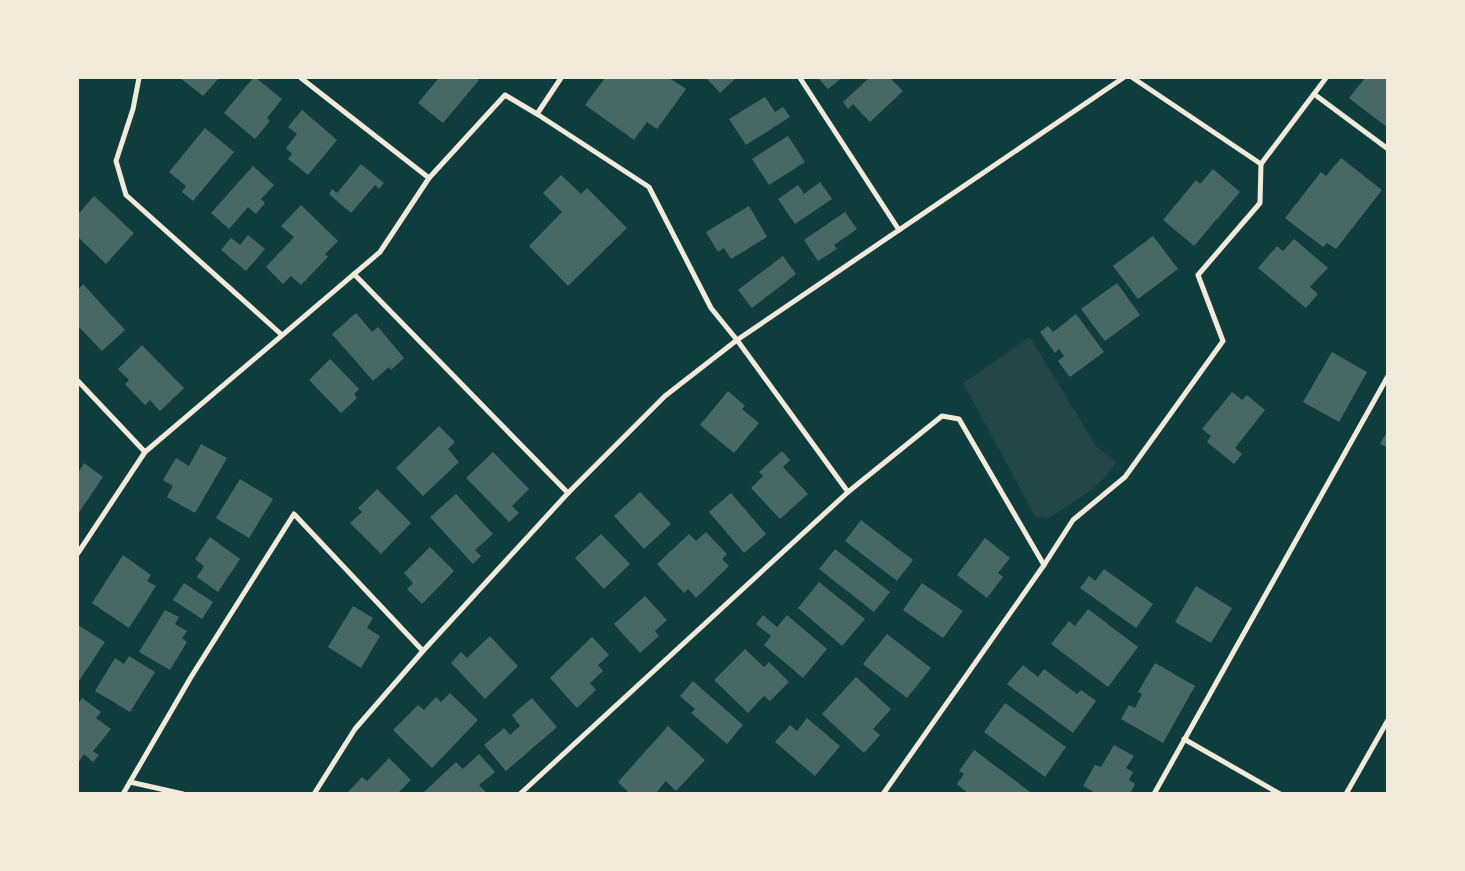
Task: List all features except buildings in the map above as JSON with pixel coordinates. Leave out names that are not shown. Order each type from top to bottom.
[{"type":"street","points":[[139,78],[133,109],[116,161],[126,195],[282,334]]},
{"type":"street","points":[[301,78],[429,178]]},
{"type":"street","points":[[537,114],[561,78]]},
{"type":"street","points":[[800,78],[899,230]]},
{"type":"street","points":[[314,794],[355,729],[423,651],[568,493],[665,396],[737,340],[1123,78]]},
{"type":"street","points":[[1133,78],[1261,164]]},
{"type":"street","points":[[882,794],[1044,565],[1073,520],[1125,477],[1223,341],[1198,274],[1260,203],[1261,164],[1326,78]]},
{"type":"street","points":[[1314,94],[1388,149]]},
{"type":"street","points":[[78,553],[146,452],[380,252],[429,178],[505,95],[649,187],[711,308],[737,340],[848,492]]},
{"type":"street","points":[[354,274],[568,493]]},
{"type":"street","points":[[1154,794],[1388,376]]},
{"type":"street","points":[[78,381],[146,452]]},
{"type":"street","points":[[520,794],[848,492],[942,416],[959,419],[1044,565]]},
{"type":"street","points":[[122,794],[191,677],[294,514],[423,651]]},
{"type":"street","points":[[1346,794],[1388,720]]},
{"type":"street","points":[[1184,740],[1280,794]]},
{"type":"street","points":[[130,782],[183,794]]},
{"type":"shaded area","points":[[1030,337],[1096,446],[1116,462],[1094,487],[1048,519],[1035,516],[963,383]]}]
